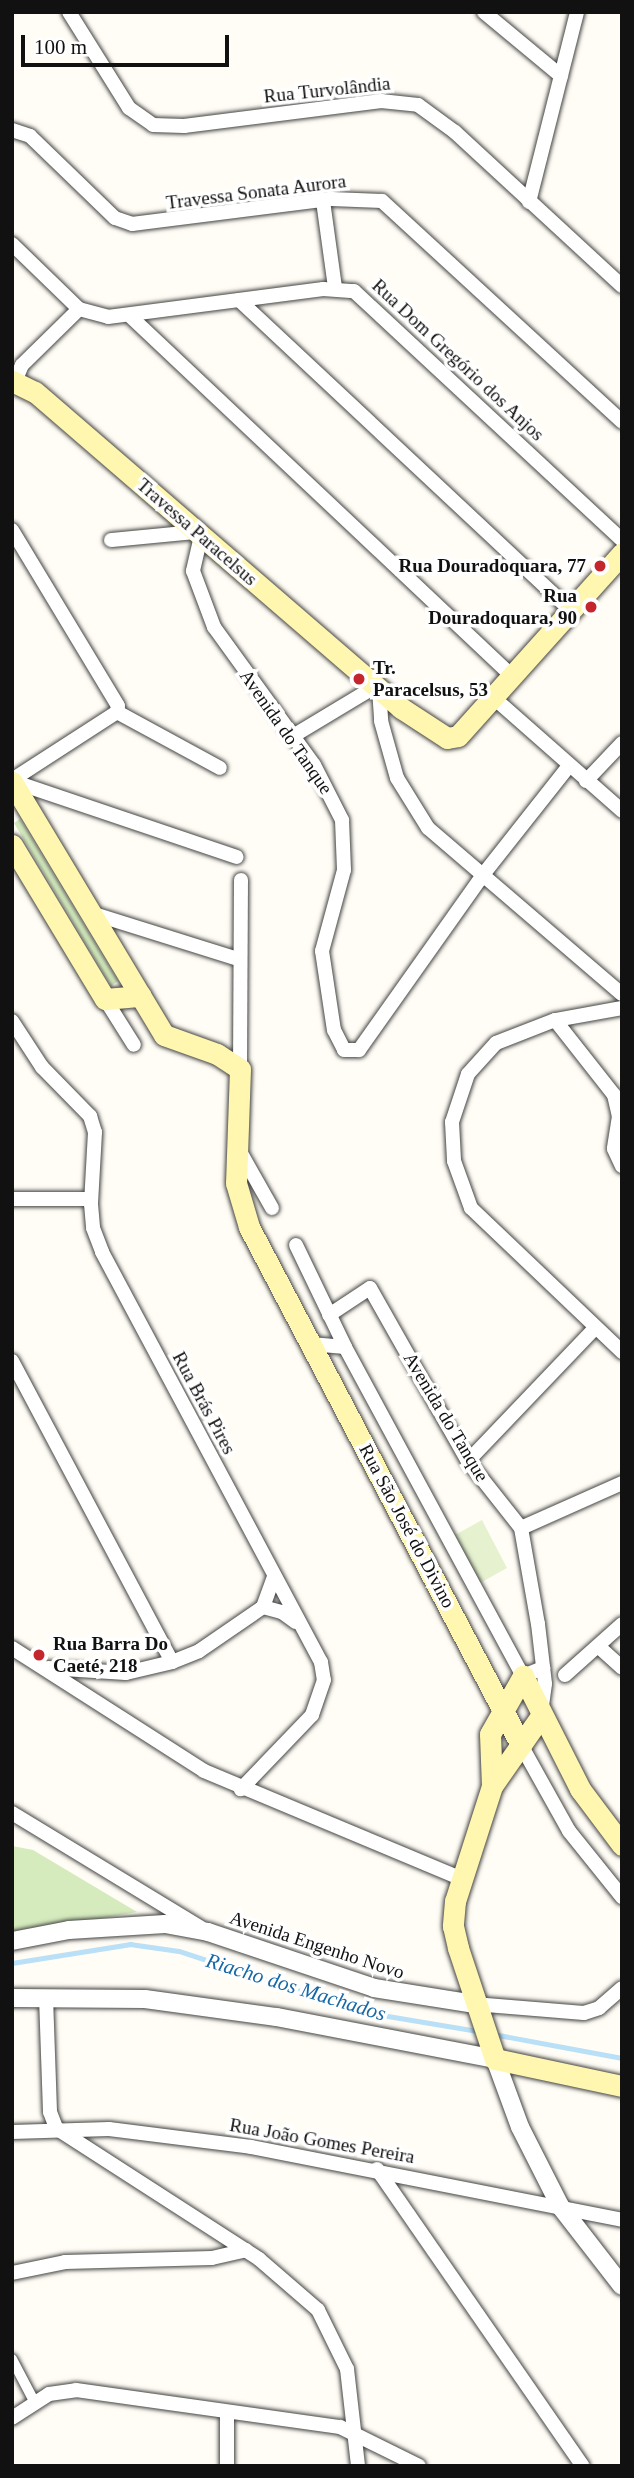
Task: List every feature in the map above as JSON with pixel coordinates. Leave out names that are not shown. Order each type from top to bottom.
[{"type":"main road","name":"Travessa Paracelsus","points":[[14,382],[34,392],[378,687],[447,738],[458,736],[622,554]]},
{"type":"main road","points":[[12,781],[164,1035],[217,1054],[240,1069]]},
{"type":"main road","points":[[12,845],[105,999],[141,996]]},
{"type":"main road","name":"Rua São José do Divino","points":[[240,1069],[236,1183],[242,1206],[311,1344],[521,1745]]},
{"type":"main road","points":[[492,1786],[489,1741],[502,1708],[523,1676]]},
{"type":"main road","name":"Rua São José do Divino","points":[[523,1676],[541,1716]]},
{"type":"main road","points":[[622,1845],[580,1789],[541,1716],[492,1786],[461,1879],[453,1926],[475,2008],[491,2050],[622,2086]]},
{"type":"street","name":"Rua Turvolândia","points":[[69,12],[129,108],[153,125],[184,126],[382,101],[418,105],[437,116],[622,286]]},
{"type":"street","points":[[484,12],[561,76]]},
{"type":"street","points":[[529,202],[577,12]]},
{"type":"street","name":"Travessa Sonata Aurora","points":[[12,130],[30,136],[124,223],[142,225],[323,201],[376,200],[389,204],[622,422]]},
{"type":"street","points":[[323,201],[335,288]]},
{"type":"street","points":[[12,244],[79,309],[22,365],[14,382]]},
{"type":"street","name":"Rua Dom Gregório dos Anjos","points":[[79,309],[108,317],[130,316],[335,288],[348,289],[362,297],[622,540]]},
{"type":"street","points":[[239,300],[571,611]]},
{"type":"street","points":[[130,316],[512,676]]},
{"type":"street","points":[[12,530],[118,706],[117,712],[12,781]]},
{"type":"street","points":[[111,540],[198,534]]},
{"type":"street","name":"Avenida do Tanque","points":[[198,534],[193,571],[214,627],[326,785],[342,820],[344,870],[322,951],[334,1030],[339,1042],[351,1053],[359,1050],[482,876]]},
{"type":"street","points":[[293,736],[378,687],[389,752],[410,803],[428,828],[622,994]]},
{"type":"street","points":[[494,698],[622,811]]},
{"type":"street","points":[[117,712],[220,768]]},
{"type":"street","points":[[586,781],[622,743]]},
{"type":"street","points":[[482,876],[569,766]]},
{"type":"street","points":[[12,781],[237,857]]},
{"type":"street","points":[[40,828],[39,811],[54,796]]},
{"type":"street","points":[[240,1069],[238,959],[241,880]]},
{"type":"street","points":[[91,913],[238,959]]},
{"type":"street","points":[[105,999],[134,1045]]},
{"type":"street","points":[[622,1008],[555,1020],[496,1043],[468,1074],[452,1122],[454,1161],[471,1208],[622,1352]]},
{"type":"street","points":[[555,1020],[614,1095],[619,1116],[614,1149],[622,1166]]},
{"type":"street","name":"Rua Brás Pires","points":[[12,1021],[42,1067],[90,1116],[94,1132],[91,1199],[93,1228],[102,1252],[321,1662],[321,1697],[303,1728],[241,1789]]},
{"type":"street","points":[[236,1145],[272,1208]]},
{"type":"street","points":[[12,1199],[91,1199]]},
{"type":"street","name":"Rua São José do Divino","points":[[296,1245],[345,1348],[523,1676]]},
{"type":"street","name":"Avenida do Tanque","points":[[329,1315],[370,1288],[468,1461],[521,1528],[543,1668],[541,1716]]},
{"type":"street","points":[[468,1461],[596,1327]]},
{"type":"street","points":[[311,1344],[345,1348]]},
{"type":"street","points":[[12,1360],[172,1662]]},
{"type":"street","points":[[521,1528],[622,1483]]},
{"type":"street","points":[[47,1668],[126,1673],[172,1662],[199,1651],[263,1607],[274,1577]]},
{"type":"street","points":[[263,1607],[282,1612],[302,1627]]},
{"type":"street","points":[[565,1675],[622,1624]]},
{"type":"street","points":[[599,1647],[622,1668]]},
{"type":"street","points":[[12,1648],[47,1668],[161,1744],[241,1789],[461,1879]]},
{"type":"street","points":[[523,1676],[543,1668]]},
{"type":"street","points":[[81,1692],[96,1673]]},
{"type":"street","points":[[521,1745],[569,1831],[622,1897]]},
{"type":"street","name":"Avenida Engenho Novo","points":[[12,1813],[208,1932],[374,1988],[475,2008],[570,2013],[599,2008],[622,1988]]},
{"type":"street","points":[[12,1941],[132,1924],[164,1924],[208,1932]]},
{"type":"street","points":[[46,1997],[49,2093],[56,2128],[246,2250],[291,2283],[317,2310],[337,2342],[352,2390],[358,2466]]},
{"type":"street","points":[[12,1998],[145,1999],[491,2050],[520,2127],[561,2206],[622,2286]]},
{"type":"street","name":"Rua João Gomes Pereira","points":[[12,2132],[56,2128],[121,2130],[377,2169],[622,2220]]},
{"type":"street","points":[[377,2169],[583,2466]]},
{"type":"street","points":[[12,2273],[65,2262],[212,2258],[246,2250]]},
{"type":"street","points":[[12,2359],[34,2401]]},
{"type":"street","points":[[12,2418],[34,2401],[76,2390],[227,2414],[322,2423],[356,2433],[419,2466]]},
{"type":"street","points":[[227,2414],[228,2466]]},
{"type":"green space","points":[[20,819],[118,981],[111,986],[14,823]]},
{"type":"green space","points":[[482,1520],[507,1568],[480,1583],[455,1535]]},
{"type":"green space","points":[[12,1846],[33,1850],[137,1912],[12,1934]]},
{"type":"waterway","name":"Riacho dos Machados","points":[[12,1963],[130,1944],[179,1951],[364,2012],[478,2031]]},
{"type":"waterway","name":"Riacho dos Machados","points":[[493,2034],[622,2058]]},
{"type":"place","name":"Rua Douradoquara, 77","points":[[600,566]]},
{"type":"place","name":"Rua Douradoquara, 90","points":[[591,607]]},
{"type":"place","name":"Tr. Paracelsus, 53","points":[[359,679]]},
{"type":"place","name":"Rua Barra Do Caeté, 218","points":[[39,1655]]}]
